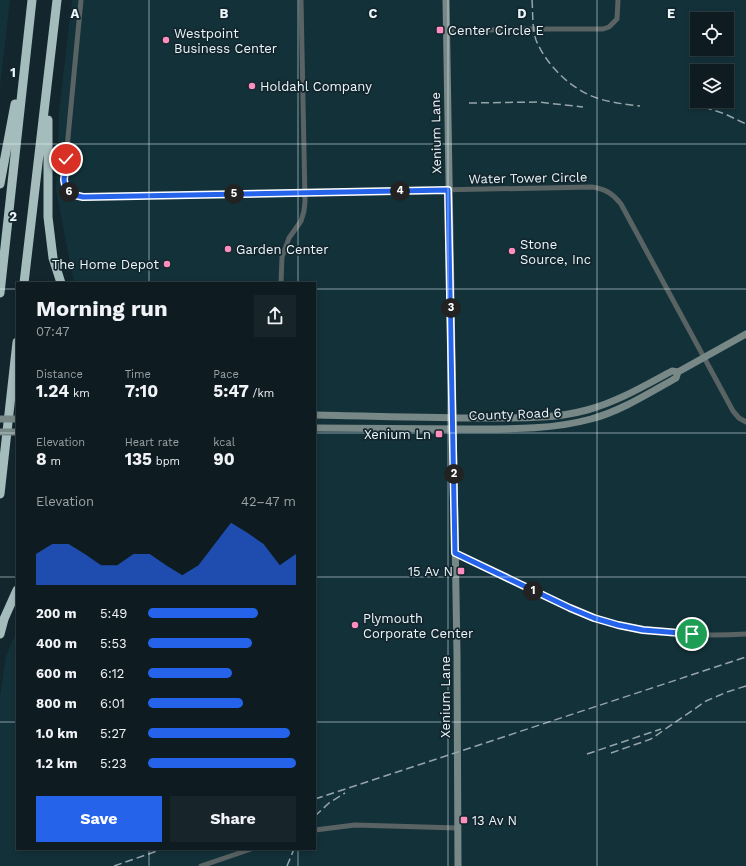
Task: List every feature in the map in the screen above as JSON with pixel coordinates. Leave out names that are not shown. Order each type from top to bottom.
[{"type":"highway","points":[[0,293],[32,0]]},
{"type":"highway","points":[[24,282],[57,0]]},
{"type":"highway","points":[[49,68],[48,217],[53,258],[61,282]]},
{"type":"highway","points":[[0,184],[6,159],[17,94],[24,78]]},
{"type":"highway","points":[[0,494],[16,351]]},
{"type":"highway","points":[[0,634],[4,619],[16,592]]},
{"type":"main road","name":"Xenium Lane","points":[[446,0],[455,553],[458,866]]},
{"type":"main road","name":"County Road 6","points":[[316,415],[453,418],[538,418],[563,416],[606,404],[625,396],[672,371],[678,372],[746,334]]},
{"type":"main road","name":"County Road 6","points":[[316,428],[545,428],[592,419],[615,410],[676,378],[678,372]]},
{"type":"main road","points":[[0,419],[16,419]]},
{"type":"main road","points":[[0,432],[16,432]]},
{"type":"street","name":"Water Tower Circle","points":[[82,0],[64,180],[66,190],[74,195],[83,197],[601,188],[609,192],[621,204],[733,411],[739,418],[746,422]]},
{"type":"street","points":[[281,282],[282,257],[289,238],[301,221],[304,211],[301,0]]},
{"type":"street","points":[[446,31],[603,29],[609,27],[617,19],[618,0]]},
{"type":"street","points":[[455,553],[570,608],[594,618],[618,625],[677,634],[746,634]]},
{"type":"street","points":[[316,830],[356,825],[458,828]]},
{"type":"street","points":[[201,866],[248,850]]},
{"type":"shaded area","points":[[0,0],[10,0],[0,86]]},
{"type":"shaded area","points":[[72,0],[746,0],[746,866],[0,866],[0,696],[6,656],[16,632],[16,850],[316,850],[316,282],[74,282],[56,190],[59,112]]},
{"type":"railway","points":[[532,0],[533,25],[536,40],[540,49],[553,67],[569,83],[597,98],[640,106]]},
{"type":"railway","points":[[469,103],[538,102],[583,107]]},
{"type":"railway","points":[[707,108],[725,114],[746,124]]},
{"type":"railway","points":[[316,799],[746,657]]},
{"type":"railway","points":[[611,753],[651,739],[706,701],[746,686]]},
{"type":"railway","points":[[587,754],[661,729]]},
{"type":"railway","points":[[316,815],[329,803],[345,793]]},
{"type":"railway","points":[[114,866],[160,850]]},
{"type":"railway","points":[[287,866],[294,850]]},
{"type":"place","name":"Center Circle E","points":[[440,30]]},
{"type":"place","name":"Westpoint Business Center","points":[[166,40]]},
{"type":"place","name":"Holdahl Company","points":[[252,86]]},
{"type":"place","name":"Garden Center","points":[[228,249]]},
{"type":"place","name":"Stone Source, Inc","points":[[512,251]]},
{"type":"place","name":"The Home Depot","points":[[167,264]]},
{"type":"place","name":"Xenium Ln","points":[[439,434]]},
{"type":"place","name":"15 Av N","points":[[461,571]]},
{"type":"place","name":"Plymouth Corporate Center","points":[[355,625]]},
{"type":"place","name":"13 Av N","points":[[464,820]]},
{"type":"route","points":[[66,159],[64,180],[66,190],[74,195],[83,197],[448,190],[455,553],[594,618],[643,630],[692,634]]}]
